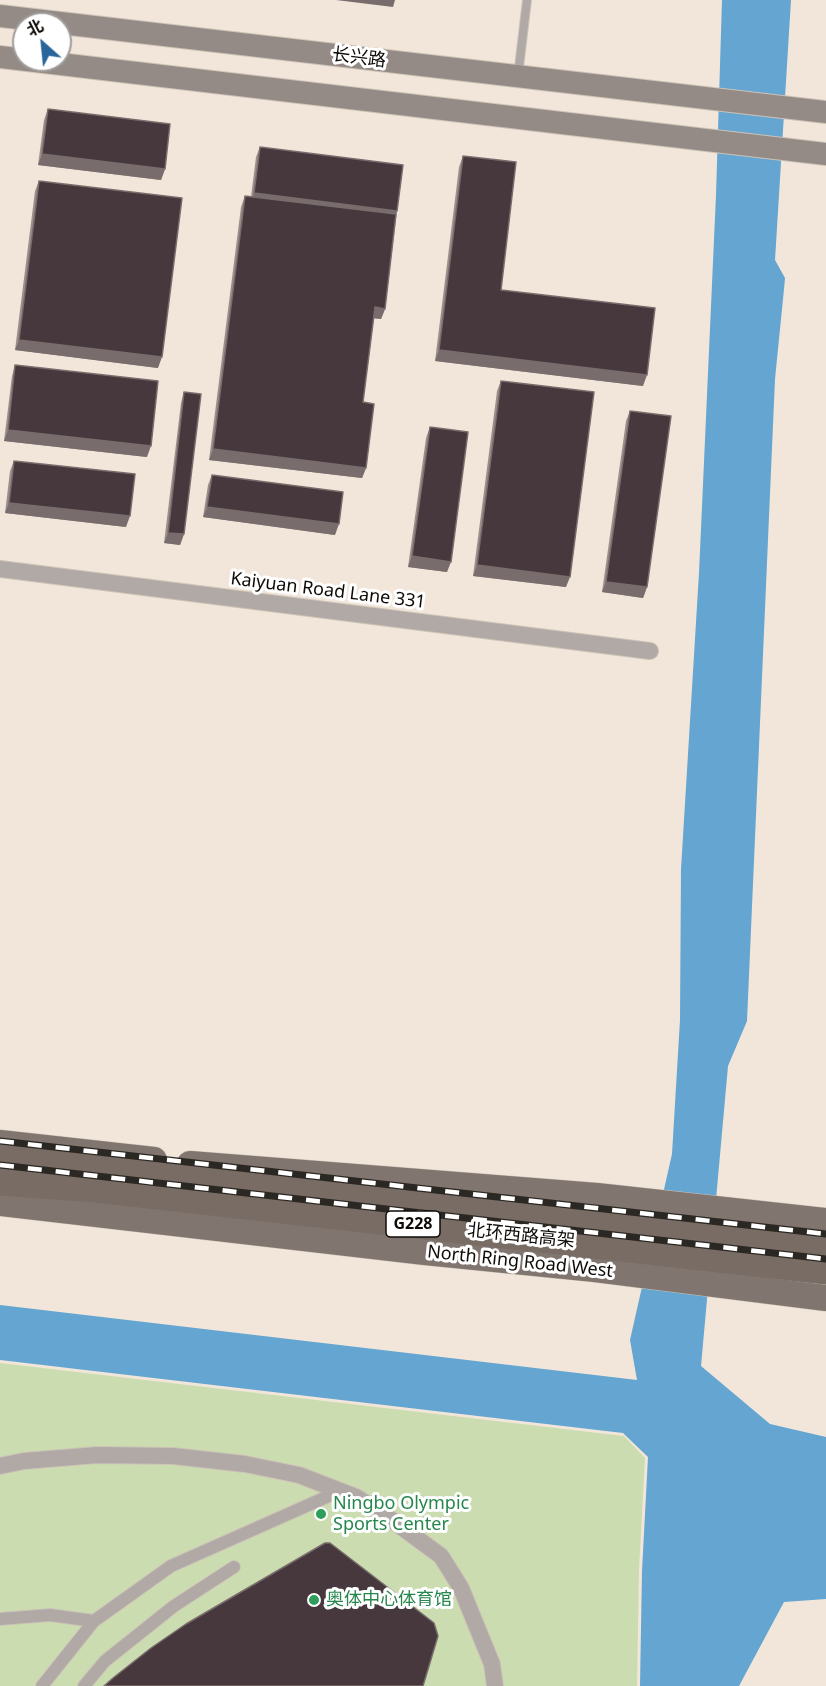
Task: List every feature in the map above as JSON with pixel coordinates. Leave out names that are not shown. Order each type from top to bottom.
[{"type":"highway","name":"北环西路高架","points":[[0,1157],[826,1243]]},
{"type":"highway","name":"北环西路高架","points":[[0,1182],[96,1189],[826,1270]]},
{"type":"main road","name":"长兴路","points":[[0,16],[826,112]]},
{"type":"main road","points":[[0,57],[826,154]]},
{"type":"main road","points":[[0,1143],[205,1165],[597,1196],[826,1221]]},
{"type":"main road","name":"North Ring Road West","points":[[0,1203],[425,1252],[595,1269],[826,1298]]},
{"type":"street","name":"Kaiyuan Road Lane 331","points":[[0,569],[650,651]]},
{"type":"street","points":[[0,1466],[24,1461],[97,1455],[173,1456],[245,1464],[299,1475],[356,1497],[441,1556],[466,1599],[492,1664],[495,1686]]},
{"type":"street","points":[[42,1686],[94,1621],[171,1566],[340,1491]]},
{"type":"street","points":[[84,1686],[105,1661],[174,1606],[234,1567]]},
{"type":"street","points":[[0,1619],[50,1615],[94,1621]]},
{"type":"lane","points":[[518,76],[527,0]]},
{"type":"green space","name":"Ningbo Olympic Sports Center","points":[[0,1363],[624,1436],[645,1458],[639,1570],[637,1686],[0,1686]]},
{"type":"water","points":[[722,0],[791,0],[775,260],[785,278],[775,379],[747,1021],[728,1066],[701,1366],[770,1424],[826,1437],[826,1599],[784,1602],[739,1686],[640,1686],[642,1571],[648,1457],[623,1433],[0,1360],[0,1305],[637,1380],[630,1340],[672,1154],[680,1020],[681,869],[699,573],[716,195]]},
{"type":"building","points":[[48,109],[170,124],[165,169],[42,154]]},
{"type":"building","points":[[260,147],[403,165],[397,211],[254,193]]},
{"type":"building","points":[[463,156],[516,162],[501,290],[655,308],[647,375],[439,350]]},
{"type":"building","points":[[39,181],[182,198],[162,357],[19,340]]},
{"type":"building","points":[[245,196],[396,214],[385,309],[375,307],[363,402],[374,404],[366,468],[213,449]]},
{"type":"building","points":[[15,365],[158,381],[151,446],[8,430]]},
{"type":"building","points":[[501,381],[594,392],[570,577],[477,565]]},
{"type":"building","points":[[184,392],[201,394],[184,534],[168,533]]},
{"type":"building","points":[[630,411],[671,416],[647,587],[606,582]]},
{"type":"building","points":[[430,427],[468,432],[451,562],[412,556]]},
{"type":"building","points":[[14,461],[135,474],[130,516],[9,503]]},
{"type":"building","points":[[212,475],[343,492],[339,524],[207,507]]},
{"type":"building","name":"奥体中心体育馆","points":[[325,1543],[330,1543],[434,1623],[438,1636],[423,1686],[104,1686],[151,1648],[186,1624]]},
{"type":"railway","points":[[0,1141],[826,1234]]},
{"type":"railway","points":[[0,1165],[826,1259]]},
{"type":"place","name":"Ningbo Olympic Sports Center","points":[[321,1514]]},
{"type":"place","name":"奥体中心体育馆","points":[[314,1600]]}]
